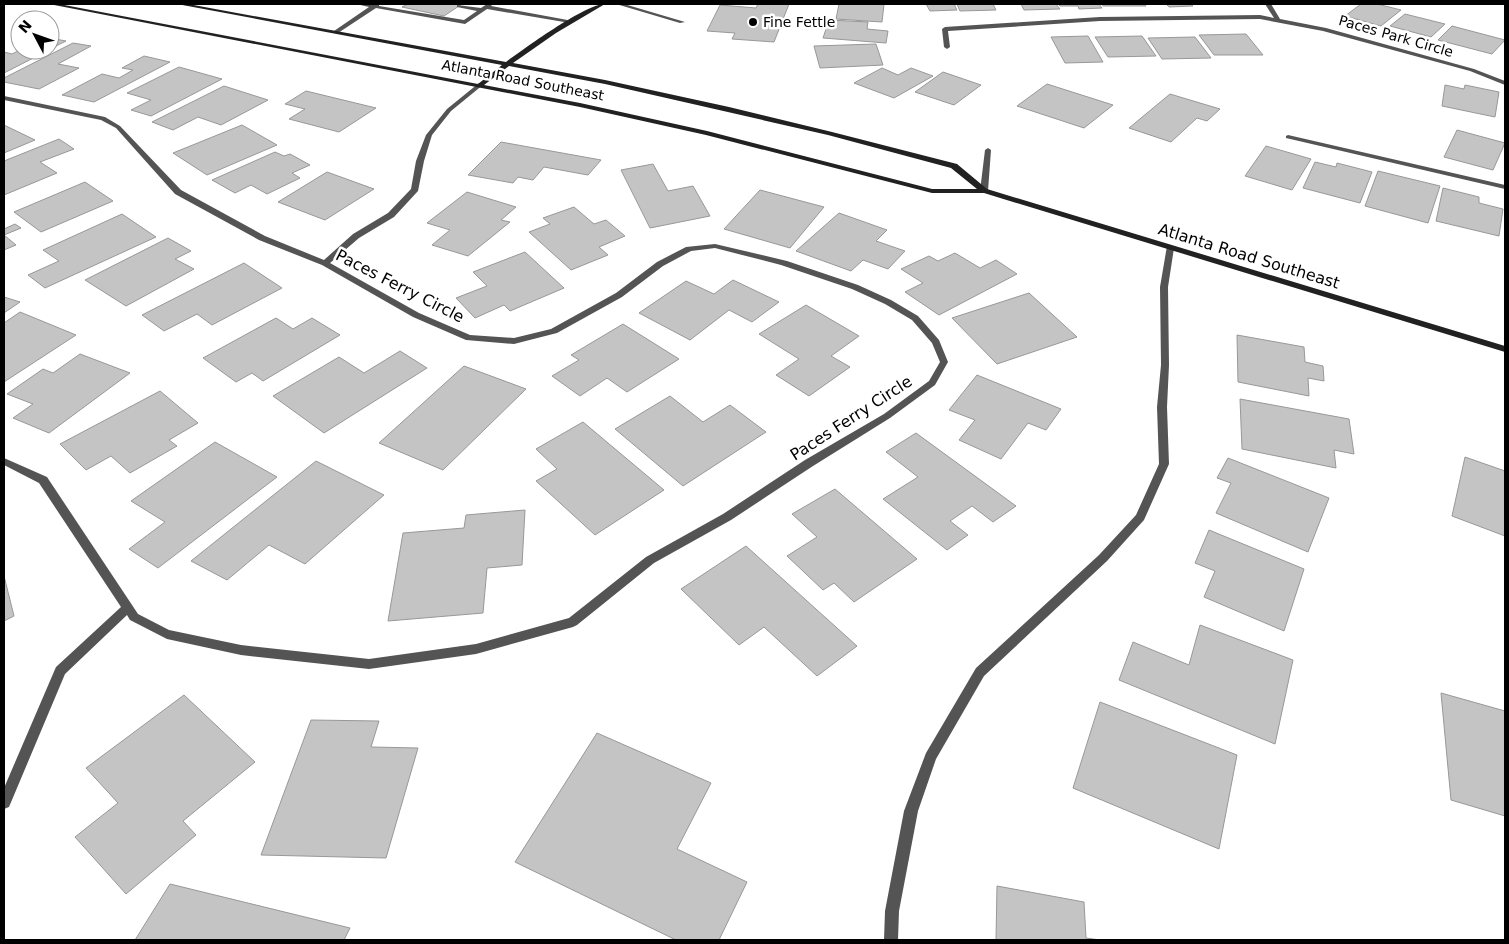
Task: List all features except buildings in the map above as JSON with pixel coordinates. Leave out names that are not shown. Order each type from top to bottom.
[{"type":"main road","name":"Atlanta Road Southeast","points":[[52,4],[481,84],[708,133],[932,191],[984,191],[1505,348]]},
{"type":"main road","name":"Atlanta Road Southeast","points":[[180,4],[507,64],[729,109],[839,135],[954,166],[984,191]]},
{"type":"main road","points":[[481,84],[570,21],[602,4]]},
{"type":"street","points":[[359,4],[465,22],[486,7]]},
{"type":"street","points":[[504,10],[513,4]]},
{"type":"street","points":[[619,4],[682,22]]},
{"type":"street","points":[[1268,4],[1278,20]]},
{"type":"street","points":[[336,32],[377,6]]},
{"type":"street","points":[[459,6],[486,7],[570,21]]},
{"type":"street","name":"Paces Park Circle","points":[[948,47],[945,29],[1100,19],[1260,17],[1324,29],[1472,70],[1505,82]]},
{"type":"street","points":[[324,263],[356,236],[391,215],[415,189],[420,161],[429,135],[449,110],[481,84]]},
{"type":"street","name":"Paces Ferry Circle","points":[[4,98],[103,118],[118,127],[178,192],[262,238],[324,263],[416,315],[469,338],[514,341],[554,331],[620,295],[660,264],[689,249],[714,246],[784,263],[855,287],[888,302],[915,318],[936,342],[944,362],[932,383],[887,416],[809,463],[727,518],[650,560],[572,622],[476,649],[369,664],[241,650],[167,634],[134,618],[43,480],[4,461]]},
{"type":"street","points":[[1288,137],[1505,187]]},
{"type":"street","points":[[984,191],[988,150]]},
{"type":"street","points":[[892,940],[892,912],[911,811],[930,758],[980,672],[1103,558],[1140,516],[1164,464],[1162,407],[1165,364],[1164,287],[1170,248]]},
{"type":"street","points":[[4,803],[60,671],[127,608]]},
{"type":"place","name":"Fine Fettle","points":[[753,22]]}]
